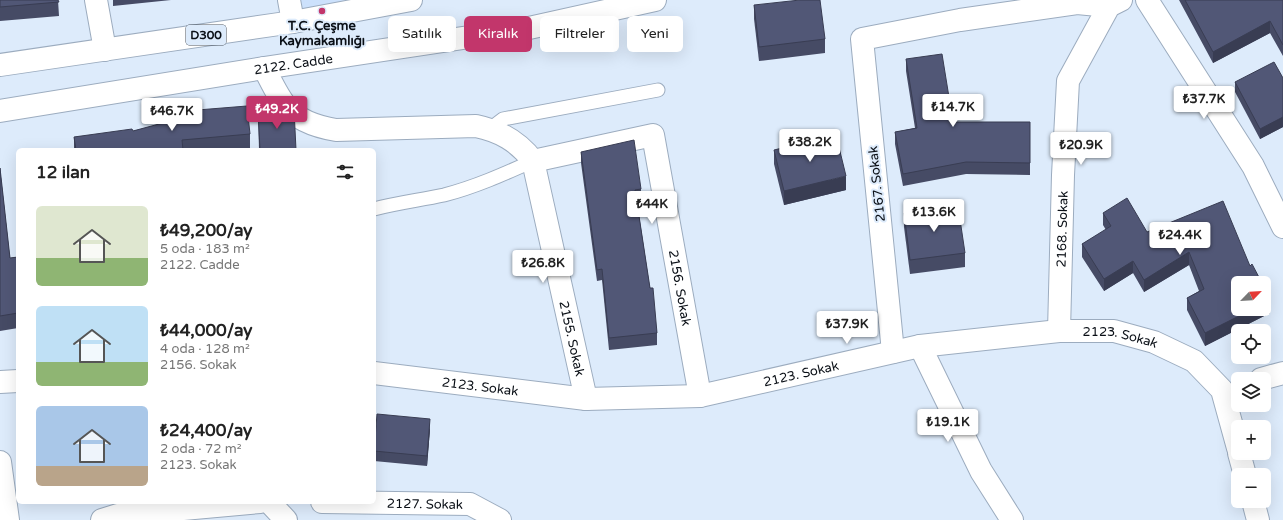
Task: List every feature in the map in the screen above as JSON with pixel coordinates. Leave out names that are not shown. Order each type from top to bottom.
[{"type":"main road","points":[[96,0],[105,50]]},
{"type":"main road","points":[[289,0],[293,22]]},
{"type":"main road","name":"D300","points":[[0,65],[293,22],[411,0]]},
{"type":"main road","name":"2122. Cadde","points":[[0,111],[264,68],[529,28],[656,0]]},
{"type":"main road","points":[[1147,0],[1253,166],[1283,227]]},
{"type":"main road","name":"2167. Sokak","points":[[893,352],[862,39],[960,20],[1077,3],[1115,3]]},
{"type":"main road","name":"2168. Sokak","points":[[1059,331],[1063,175],[1068,81],[1115,3]]},
{"type":"main road","points":[[264,68],[286,106],[301,118],[318,127],[336,130],[460,125],[490,128],[504,134],[517,143],[533,161]]},
{"type":"main road","name":"2156. Sokak","points":[[533,161],[653,134],[700,396]]},
{"type":"main road","name":"2155. Sokak","points":[[533,161],[586,399]]},
{"type":"main road","name":"2123. Sokak","points":[[376,373],[586,399],[700,396],[920,346],[1059,331],[1114,331],[1154,342],[1194,361],[1230,388],[1234,420]]},
{"type":"main road","points":[[920,346],[982,471],[1012,520]]},
{"type":"main road","points":[[1271,376],[1283,373]]},
{"type":"main road","points":[[0,382],[16,381]]},
{"type":"main road","points":[[0,462],[8,520]]},
{"type":"main road","name":"2127. Sokak","points":[[376,503],[470,504],[500,520]]},
{"type":"main road","points":[[102,520],[118,515],[238,504]]},
{"type":"main road","points":[[271,504],[286,520]]},
{"type":"main road","points":[[1255,508],[1258,520]]},
{"type":"lane","points":[[490,128],[503,119],[658,90]]},
{"type":"lane","points":[[376,209],[467,189],[533,161]]},
{"type":"shaded area","name":"T.C. Çeşme Kaymakamlığı","points":[[289,0],[411,0],[293,22]]},
{"type":"building","points":[[0,0],[58,0],[59,2],[0,7]]},
{"type":"building","points":[[800,0],[820,0],[825,39],[759,47],[754,5]]},
{"type":"building","points":[[1185,0],[1283,0],[1283,45],[1270,21],[1213,52]]},
{"type":"building","points":[[942,54],[953,122],[1030,122],[1030,163],[966,162],[903,174],[895,132],[917,128],[906,59]]},
{"type":"building","points":[[1274,62],[1283,78],[1283,117],[1260,129],[1235,82]]},
{"type":"building","points":[[247,106],[250,134],[182,140],[183,148],[76,148],[74,137],[132,129],[133,131],[185,117],[185,111]]},
{"type":"building","points":[[294,109],[296,148],[260,148],[258,111]]},
{"type":"building","points":[[836,135],[846,176],[784,191],[774,150]]},
{"type":"building","points":[[634,140],[641,189],[635,190],[650,288],[653,288],[657,333],[609,338],[602,269],[597,270],[581,152]]},
{"type":"building","points":[[0,168],[10,258],[16,257],[16,313],[0,316]]},
{"type":"building","points":[[1127,198],[1147,232],[1223,201],[1250,266],[1252,264],[1258,276],[1231,276],[1231,316],[1239,316],[1205,333],[1187,298],[1204,289],[1189,252],[1144,280],[1133,261],[1104,279],[1082,244],[1111,226],[1103,213]]},
{"type":"building","points":[[958,206],[965,253],[910,260],[904,213]]},
{"type":"building","points":[[377,414],[430,419],[427,456],[376,451]]},
{"type":"place","name":"T.C. Çeşme Kaymakamlığı","points":[[322,11]]}]
